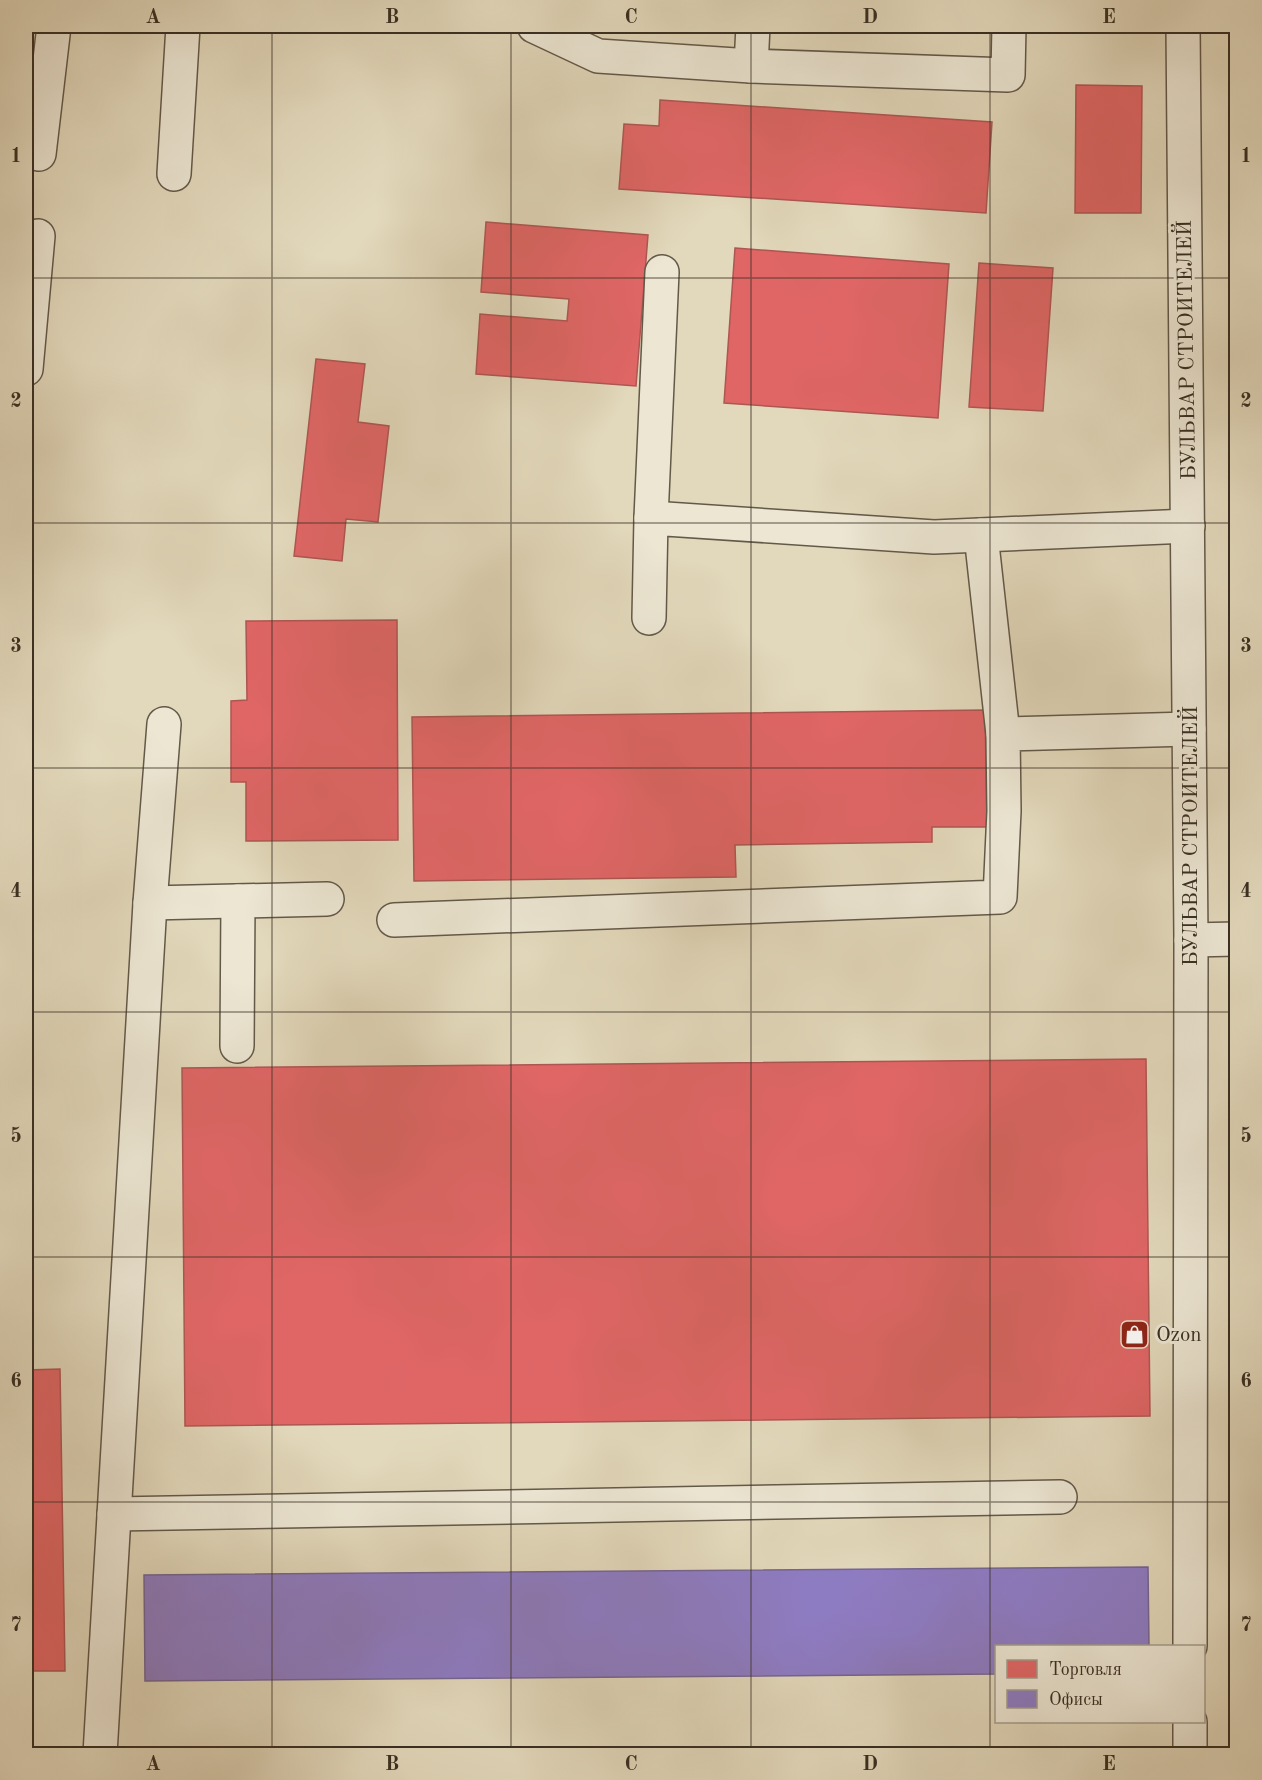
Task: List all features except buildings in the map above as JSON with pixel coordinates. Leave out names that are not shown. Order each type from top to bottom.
[{"type":"street","points":[[39,154],[54,26]]},
{"type":"street","points":[[174,174],[183,26]]},
{"type":"street","points":[[534,26],[598,56],[751,66],[1008,75],[1009,26]]},
{"type":"street","points":[[751,66],[753,26]]},
{"type":"street","name":"БУЛЬВАР СТРОИТЕЛЕЙ","points":[[1183,26],[1191,940],[1190,1645]]},
{"type":"street","points":[[26,369],[38,236]]},
{"type":"street","points":[[649,618],[662,272]]},
{"type":"street","points":[[651,518],[934,537],[1188,526]]},
{"type":"street","points":[[394,920],[1000,897],[1004,810],[1003,734],[981,535]]},
{"type":"street","points":[[100,1755],[150,903],[164,724]]},
{"type":"street","points":[[1003,734],[1189,729]]},
{"type":"street","points":[[150,903],[327,899]]},
{"type":"street","points":[[237,1046],[238,901]]},
{"type":"street","points":[[1191,940],[1236,939]]},
{"type":"street","points":[[114,1514],[1060,1497]]},
{"type":"street","points":[[1190,1723],[1190,1755]]},
{"type":"place","name":"Ozon","points":[[1135,1334]]}]
